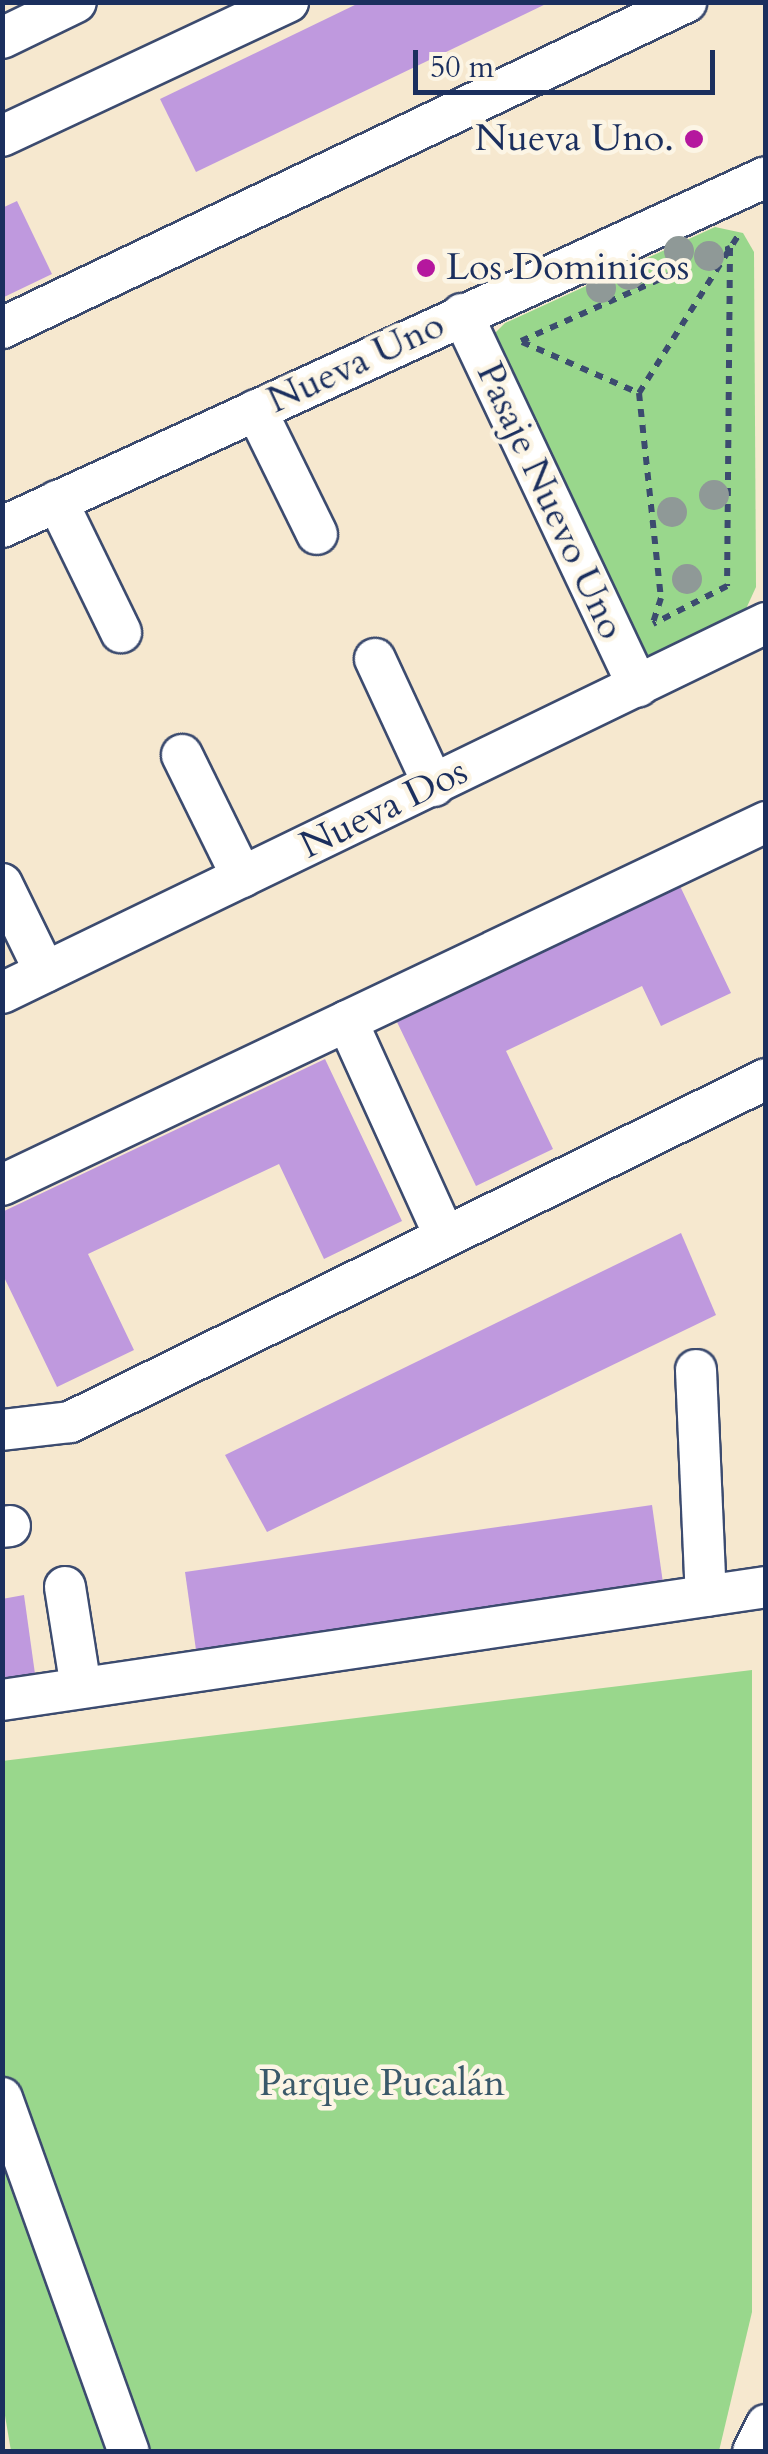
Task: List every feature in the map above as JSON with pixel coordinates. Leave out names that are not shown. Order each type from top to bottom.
[{"type":"street","points":[[2,38],[76,2]]},
{"type":"street","points":[[2,136],[288,2]]},
{"type":"street","points":[[2,328],[686,2]]},
{"type":"street","name":"Nueva Uno","points":[[2,527],[766,177]]},
{"type":"street","name":"Pasaje Nuevo Uno","points":[[462,314],[638,687]]},
{"type":"street","points":[[256,410],[317,534]]},
{"type":"street","points":[[57,501],[122,632]]},
{"type":"street","name":"Nueva Dos","points":[[2,993],[766,623]]},
{"type":"street","points":[[375,658],[434,786]]},
{"type":"street","points":[[182,754],[242,877]]},
{"type":"street","points":[[2,1185],[766,822]]},
{"type":"street","points":[[2,884],[45,972]]},
{"type":"street","points":[[347,1021],[444,1235]]},
{"type":"street","points":[[2,1430],[70,1422],[766,1080]]},
{"type":"street","points":[[696,1370],[706,1596]]},
{"type":"street","points":[[65,1587],[82,1688]]},
{"type":"street","points":[[2,1700],[766,1587]]},
{"type":"street","points":[[2,2098],[129,2452]]},
{"type":"street","points":[[753,2452],[766,2425]]},
{"type":"path","points":[[730,248],[726,586],[652,624],[660,598],[640,393],[730,248],[747,222]]},
{"type":"path","points":[[640,393],[521,342],[730,248]]},
{"type":"green space","points":[[715,227],[743,233],[754,252],[756,587],[745,611],[731,620],[644,657],[493,335],[505,323]]},
{"type":"green space","name":"Parque Pucalán","points":[[752,1670],[752,2312],[719,2451],[11,2451],[2,2398],[2,1761]]},
{"type":"building","points":[[361,2],[550,2],[196,172],[160,99]]},
{"type":"building","points":[[17,201],[52,274],[2,298],[2,208]]},
{"type":"building","points":[[680,886],[731,993],[661,1026],[642,986],[506,1051],[553,1149],[476,1186],[397,1022]]},
{"type":"building","points":[[325,1059],[402,1221],[324,1259],[279,1164],[88,1254],[134,1350],[57,1387],[2,1273],[2,1212]]},
{"type":"building","points":[[681,1233],[716,1315],[267,1532],[225,1455]]},
{"type":"building","points":[[652,1505],[663,1583],[196,1650],[185,1572]]},
{"type":"building","points":[[24,1595],[35,1674],[2,1678],[2,1599]]},
{"type":"place","name":"Nueva Uno.","points":[[694,139]]},
{"type":"place","name":"Los Dominicos","points":[[426,268]]}]
